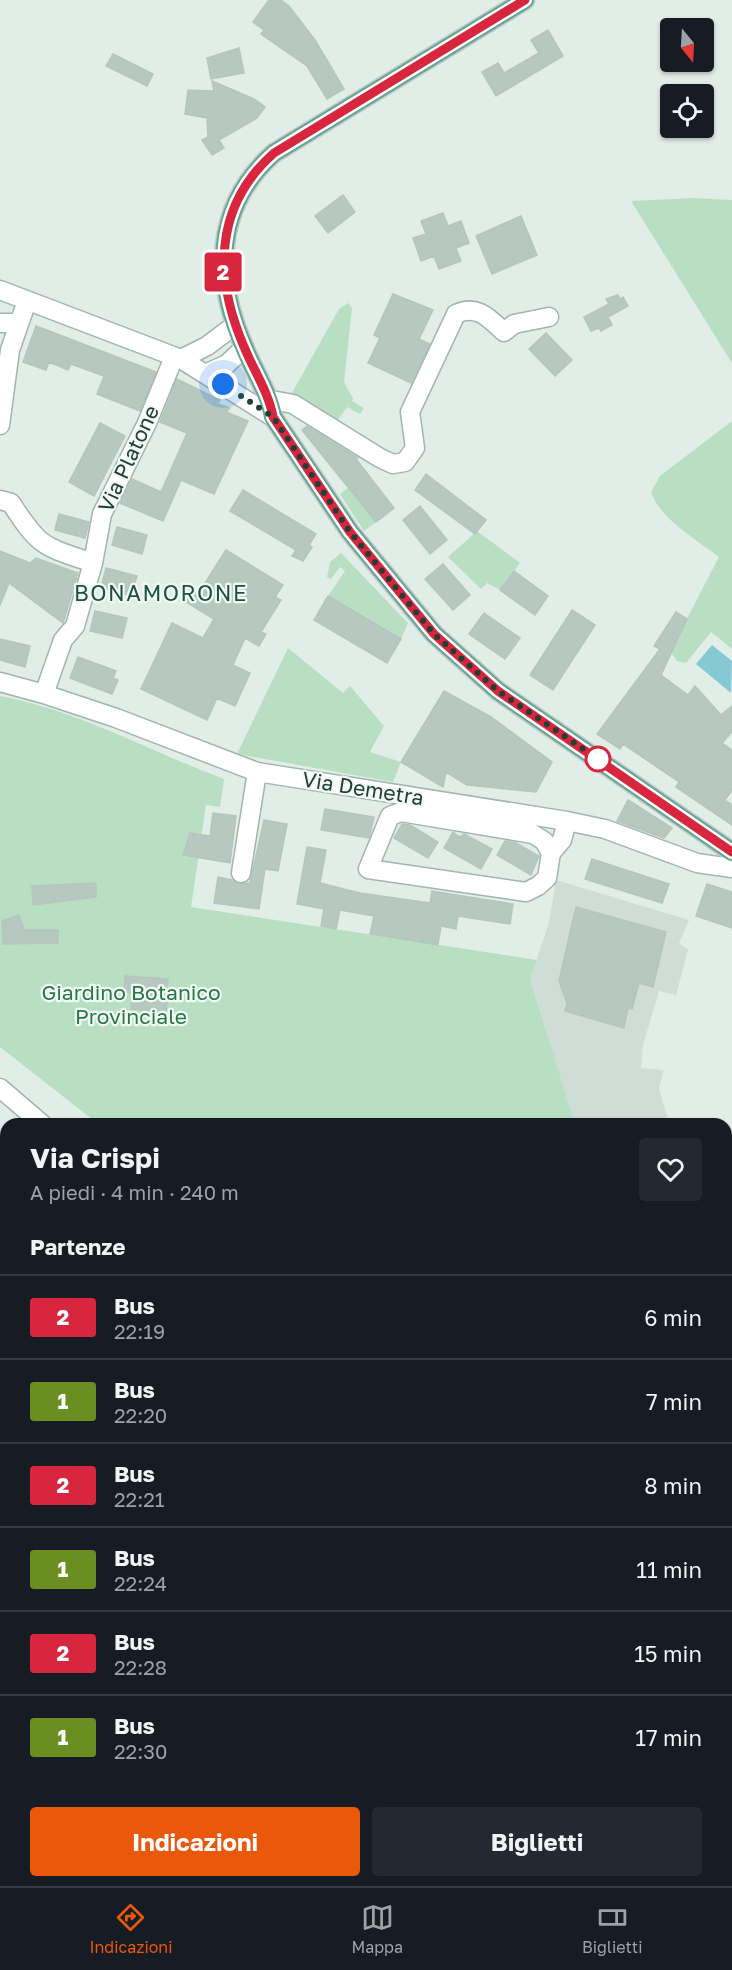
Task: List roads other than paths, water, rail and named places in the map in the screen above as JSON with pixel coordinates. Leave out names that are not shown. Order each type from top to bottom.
[{"type":"main road","points":[[525,0],[379,87],[274,153],[260,165],[236,201],[226,240],[224,280],[235,325],[272,410],[350,532],[434,634],[498,691],[732,852]]},
{"type":"street","points":[[0,290],[178,358],[272,410],[278,401],[293,404],[393,464],[405,462],[415,448],[410,412],[456,314],[468,308],[481,312],[504,332],[514,324],[549,317]]},
{"type":"street","points":[[0,425],[10,350],[27,301]]},
{"type":"street","points":[[0,323],[20,323]]},
{"type":"street","points":[[178,358],[207,346],[235,325]]},
{"type":"street","points":[[206,374],[227,364],[244,348]]},
{"type":"street","name":"Via Platone","points":[[44,694],[63,640],[75,626],[93,563],[102,514],[178,358]]},
{"type":"street","points":[[0,500],[11,503],[34,538],[46,547],[93,563]]},
{"type":"street","name":"Via Demetra","points":[[0,682],[44,694],[257,772],[567,820],[605,829],[697,863],[732,868]]},
{"type":"street","points":[[241,873],[257,772]]},
{"type":"street","points":[[551,853],[544,841],[533,834],[401,812],[390,816],[375,847],[368,869],[526,892],[547,878],[551,853],[562,840],[567,820]]},
{"type":"street","points":[[0,1088],[35,1118]]},
{"type":"water","points":[[712,645],[732,661],[731,693],[696,664]]},
{"type":"district","name":"BONAMORONE","points":[[161,593]]},
{"type":"park label","name":"Giardino Botanico Provinciale","points":[[131,1005]]}]
